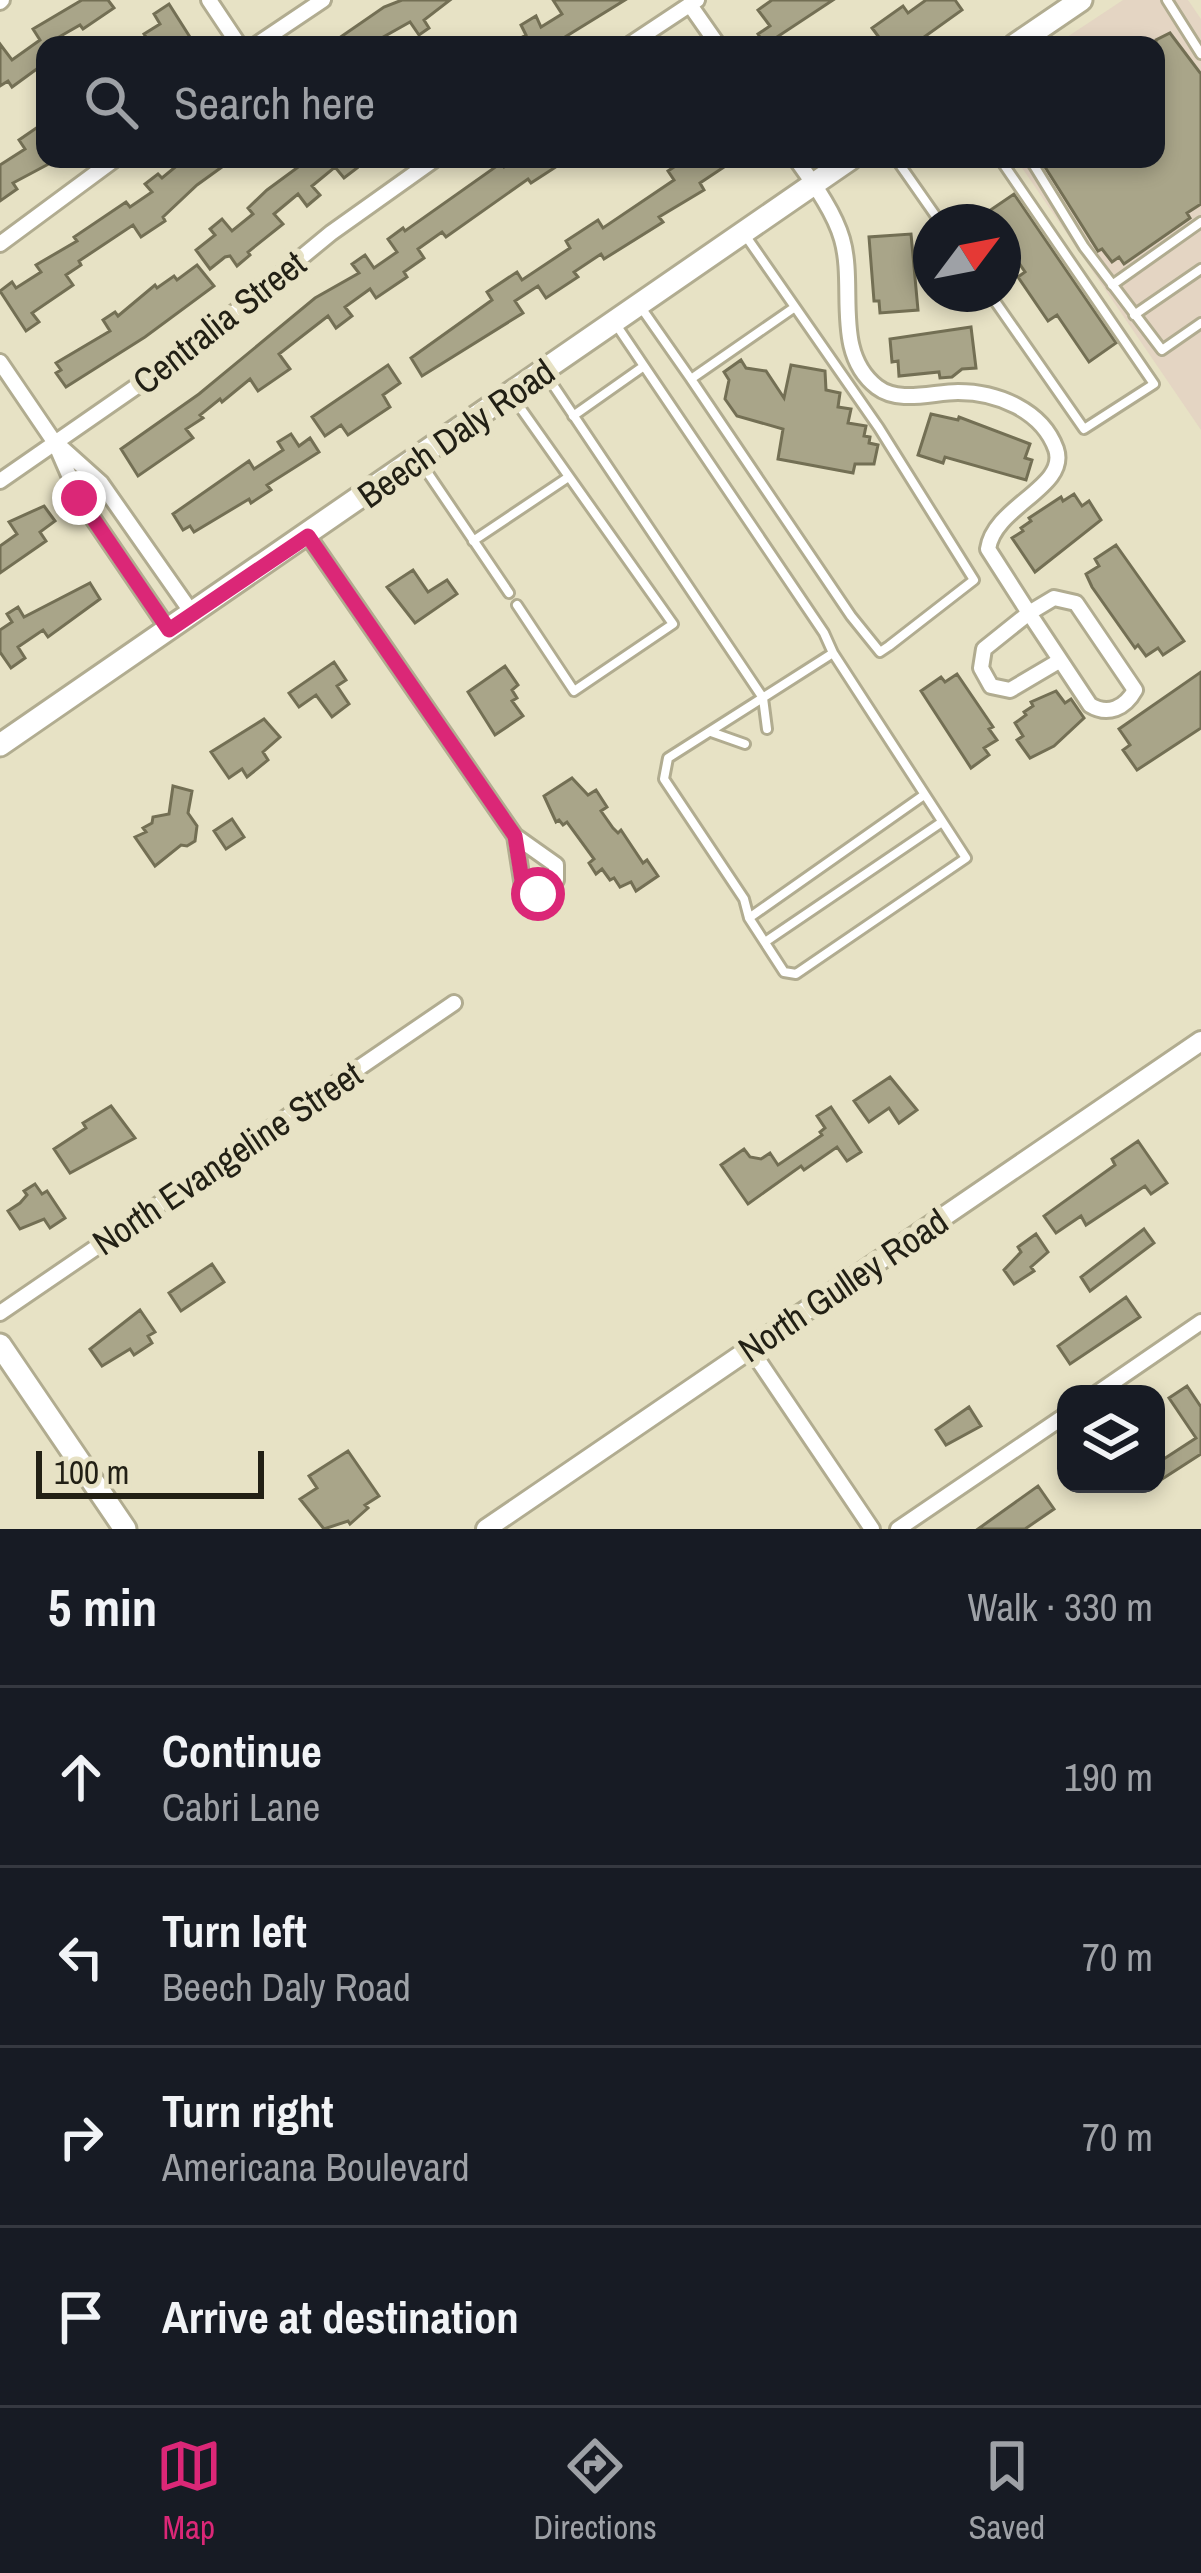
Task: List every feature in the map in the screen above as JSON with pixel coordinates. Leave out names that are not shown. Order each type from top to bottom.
[{"type":"main road","points":[[1028,36],[1079,1]]},
{"type":"main road","name":"Beech Daly Road","points":[[0,745],[837,168]]},
{"type":"main road","points":[[0,1345],[125,1529]]},
{"type":"street","points":[[209,0],[233,36]]},
{"type":"street","points":[[269,36],[323,0]]},
{"type":"street","points":[[642,36],[693,2],[713,36]]},
{"type":"street","points":[[0,244],[103,168]]},
{"type":"street","name":"Centralia Street","points":[[0,481],[189,350],[331,233],[422,168]]},
{"type":"street","points":[[802,168],[844,242],[850,344],[872,383],[896,397],[958,392],[995,398],[1032,416],[1057,451],[1058,467],[1051,480],[996,526],[988,542],[993,560],[1029,613],[1059,661],[1090,705],[1100,712],[1128,702],[1135,690],[1076,603],[1054,598],[1029,613],[984,649],[981,668],[991,686],[1010,689],[1059,661]]},
{"type":"street","points":[[0,362],[56,443],[79,498],[169,630]]},
{"type":"street","points":[[56,443],[101,484],[192,613]]},
{"type":"street","points":[[308,536],[515,836]]},
{"type":"street","name":"North Evangeline Street","points":[[0,1313],[454,1003]]},
{"type":"street","name":"North Gulley Road","points":[[486,1529],[1201,1041]]},
{"type":"street","points":[[1109,1385],[1201,1322]]},
{"type":"street","points":[[750,1348],[872,1529]]},
{"type":"street","points":[[898,1529],[1057,1420]]},
{"type":"lane","points":[[1167,0],[1201,54]]},
{"type":"lane","points":[[902,168],[927,204]]},
{"type":"lane","points":[[1003,312],[1084,429],[1154,384],[1006,168]]},
{"type":"lane","points":[[1036,168],[1112,285],[1162,350],[1201,322]]},
{"type":"lane","points":[[1112,285],[1201,222]]},
{"type":"lane","points":[[640,305],[851,616],[880,652],[889,646],[974,580],[879,428],[743,233]]},
{"type":"lane","points":[[1135,315],[1201,269]]},
{"type":"lane","points":[[691,379],[795,307]]},
{"type":"lane","points":[[615,322],[824,633],[832,653],[966,858],[796,974],[784,972],[749,917],[744,899],[664,778],[668,758],[832,653]]},
{"type":"lane","points":[[573,416],[644,366]]},
{"type":"lane","points":[[544,371],[763,698],[767,729]]},
{"type":"lane","points":[[511,394],[673,624],[574,691],[517,605]]},
{"type":"lane","points":[[418,459],[509,593]]},
{"type":"lane","points":[[473,541],[567,478]]},
{"type":"lane","points":[[710,731],[745,744]]},
{"type":"lane","points":[[749,917],[924,795]]},
{"type":"lane","points":[[765,942],[942,822]]},
{"type":"shaded area","points":[[1123,0],[1188,0],[1201,19],[1201,430],[1022,168],[1165,168],[1165,36],[1069,36]]},
{"type":"building","points":[[82,0],[108,0],[114,8],[83,29],[80,25],[61,36],[37,36],[33,29]]},
{"type":"building","points":[[402,0],[450,0],[424,20],[429,28],[419,35],[410,22],[385,36],[342,36]]},
{"type":"building","points":[[553,0],[625,0],[567,36],[524,36],[521,25],[536,16],[541,27],[562,14]]},
{"type":"building","points":[[772,0],[833,0],[779,36],[759,36],[770,26],[758,10]]},
{"type":"building","points":[[926,0],[955,0],[962,10],[926,36],[878,36],[872,28],[903,6],[908,13]]},
{"type":"building","points":[[169,4],[189,36],[145,36],[160,24],[154,14]]},
{"type":"building","points":[[1170,33],[1201,74],[1201,204],[1187,213],[1190,218],[1124,264],[1119,257],[1112,262],[1102,249],[1098,251],[1046,168],[1165,168],[1164,36]]},
{"type":"building","points":[[36,43],[36,70],[12,87],[8,81],[0,86],[0,44],[12,60]]},
{"type":"building","points":[[36,128],[36,168],[41,168],[13,183],[17,189],[0,201],[0,165],[25,149],[19,140]]},
{"type":"building","points":[[174,168],[221,168],[163,217],[165,221],[141,237],[133,225],[79,261],[81,265],[66,275],[73,285],[32,313],[39,322],[26,331],[0,291],[12,282],[16,288],[41,272],[36,265],[77,241],[74,237],[126,202],[130,207],[152,192],[145,184],[158,174],[162,178]]},
{"type":"building","points":[[297,168],[334,168],[312,186],[320,195],[307,206],[298,194],[274,214],[283,224],[237,266],[230,256],[210,269],[196,250],[215,235],[210,229],[222,219],[232,231],[253,214],[248,208]]},
{"type":"building","points":[[336,168],[357,168],[344,178]]},
{"type":"building","points":[[494,168],[554,168],[531,183],[528,179],[446,237],[442,232],[418,249],[424,258],[404,272],[407,277],[376,298],[370,289],[345,307],[352,316],[336,328],[328,316],[279,354],[290,369],[258,391],[250,379],[222,402],[220,399],[186,429],[193,438],[138,476],[121,449],[199,394],[315,298],[359,273],[352,264],[365,255],[374,268],[397,252],[388,239]]},
{"type":"building","points":[[722,168],[700,183],[704,190],[659,217],[663,222],[604,259],[601,254],[546,298],[538,286],[515,301],[523,313],[422,376],[411,358],[492,300],[487,292],[517,272],[522,280],[570,248],[566,241],[598,220],[603,228],[674,180],[668,171]]},
{"type":"building","points":[[1014,194],[1021,204],[999,204]]},
{"type":"building","points":[[1021,204],[1116,343],[1089,362],[1057,315],[1048,321],[1021,281],[1025,272],[1021,266]]},
{"type":"building","points":[[911,234],[913,310],[880,313],[879,301],[874,301],[869,237]]},
{"type":"building","points":[[197,265],[214,286],[66,387],[56,373],[61,370],[56,363],[110,331],[103,320],[115,312],[118,316],[155,285],[174,276],[177,280]]},
{"type":"building","points":[[971,327],[976,368],[962,369],[952,377],[940,378],[939,372],[899,376],[890,339]]},
{"type":"building","points":[[741,360],[746,368],[766,371],[784,398],[791,365],[825,371],[826,390],[840,393],[838,407],[851,409],[848,423],[866,426],[864,436],[878,445],[874,464],[855,464],[853,473],[778,459],[783,429],[737,416],[725,399],[729,380],[724,372]]},
{"type":"building","points":[[388,365],[400,383],[383,395],[390,407],[348,435],[341,425],[325,436],[312,417]]},
{"type":"building","points":[[931,414],[959,417],[1030,444],[1025,458],[1032,460],[1026,480],[945,457],[943,463],[918,455]]},
{"type":"building","points":[[291,434],[299,446],[310,438],[319,452],[267,485],[271,490],[251,503],[249,499],[194,532],[190,526],[183,530],[173,514],[249,461],[254,469],[283,450],[278,442]]},
{"type":"building","points":[[1074,494],[1082,506],[1089,501],[1101,520],[1035,572],[1012,538],[1023,531],[1029,518]]},
{"type":"building","points":[[44,506],[55,521],[40,532],[46,541],[0,573],[0,546],[17,534],[9,522]]},
{"type":"building","points":[[1116,545],[1184,641],[1163,655],[1158,648],[1146,656],[1138,645],[1135,648],[1086,574],[1099,566],[1095,559]]},
{"type":"building","points":[[413,570],[428,592],[447,580],[457,594],[415,623],[387,587]]},
{"type":"building","points":[[90,583],[100,599],[48,637],[43,630],[18,647],[25,658],[11,668],[0,652],[0,630],[12,622],[7,614],[18,607],[24,617]]},
{"type":"building","points":[[334,662],[346,680],[337,686],[349,704],[332,717],[316,695],[299,707],[289,693]]},
{"type":"building","points":[[505,666],[518,685],[512,690],[517,698],[512,701],[523,716],[495,735],[468,692]]},
{"type":"building","points":[[1201,672],[1201,728],[1137,770],[1123,750],[1130,745],[1119,729]]},
{"type":"building","points":[[957,674],[997,740],[984,748],[989,755],[971,768],[921,691],[941,677],[945,682]]},
{"type":"building","points":[[1056,691],[1065,703],[1071,699],[1084,718],[1054,746],[1030,758],[1017,740],[1023,736],[1015,723],[1033,706],[1031,702]]},
{"type":"building","points":[[264,719],[280,737],[263,752],[268,760],[247,777],[242,769],[229,778],[211,752]]},
{"type":"building","points":[[572,778],[588,795],[596,790],[607,807],[601,811],[613,828],[618,833],[621,830],[658,876],[636,891],[631,882],[620,887],[602,869],[596,874],[589,863],[594,859],[567,822],[556,822],[544,796]]},
{"type":"building","points":[[173,786],[192,791],[188,813],[197,826],[195,841],[181,845],[155,866],[135,837],[146,832],[143,828],[153,817],[169,814]]},
{"type":"building","points":[[232,819],[244,837],[226,849],[214,831]]},
{"type":"building","points":[[890,1077],[917,1110],[899,1123],[889,1108],[869,1122],[854,1101]]},
{"type":"building","points":[[111,1106],[135,1138],[70,1173],[54,1149]]},
{"type":"building","points":[[831,1107],[861,1152],[847,1161],[837,1147],[748,1204],[721,1165],[744,1149],[750,1157],[761,1159],[770,1153],[778,1165],[822,1135],[825,1128],[817,1116]]},
{"type":"building","points":[[1138,1141],[1167,1183],[1151,1194],[1145,1186],[1086,1225],[1081,1216],[1056,1233],[1044,1216],[1115,1165],[1112,1159]]},
{"type":"building","points":[[35,1184],[42,1194],[47,1191],[65,1218],[50,1228],[44,1219],[20,1229],[8,1211]]},
{"type":"building","points":[[1144,1229],[1154,1243],[1090,1291],[1081,1277]]},
{"type":"building","points":[[1036,1234],[1048,1252],[1031,1267],[1034,1271],[1014,1284],[1004,1270],[1021,1252],[1018,1247]]},
{"type":"building","points":[[212,1264],[224,1282],[181,1311],[169,1293]]},
{"type":"building","points":[[1126,1297],[1140,1317],[1070,1364],[1058,1346]]},
{"type":"building","points":[[140,1310],[155,1332],[148,1336],[152,1343],[134,1355],[130,1349],[102,1366],[90,1349]]},
{"type":"building","points":[[1187,1386],[1201,1407],[1201,1454],[1165,1477],[1165,1458],[1196,1438],[1169,1398]]},
{"type":"building","points":[[969,1407],[981,1426],[946,1445],[936,1430]]},
{"type":"building","points":[[348,1451],[379,1496],[350,1524],[324,1529],[300,1499],[317,1488],[309,1476]]},
{"type":"building","points":[[1038,1486],[1054,1509],[1025,1529],[978,1529]]},
{"type":"route","points":[[79,498],[169,630],[308,536],[515,836],[523,887],[538,894]]}]
